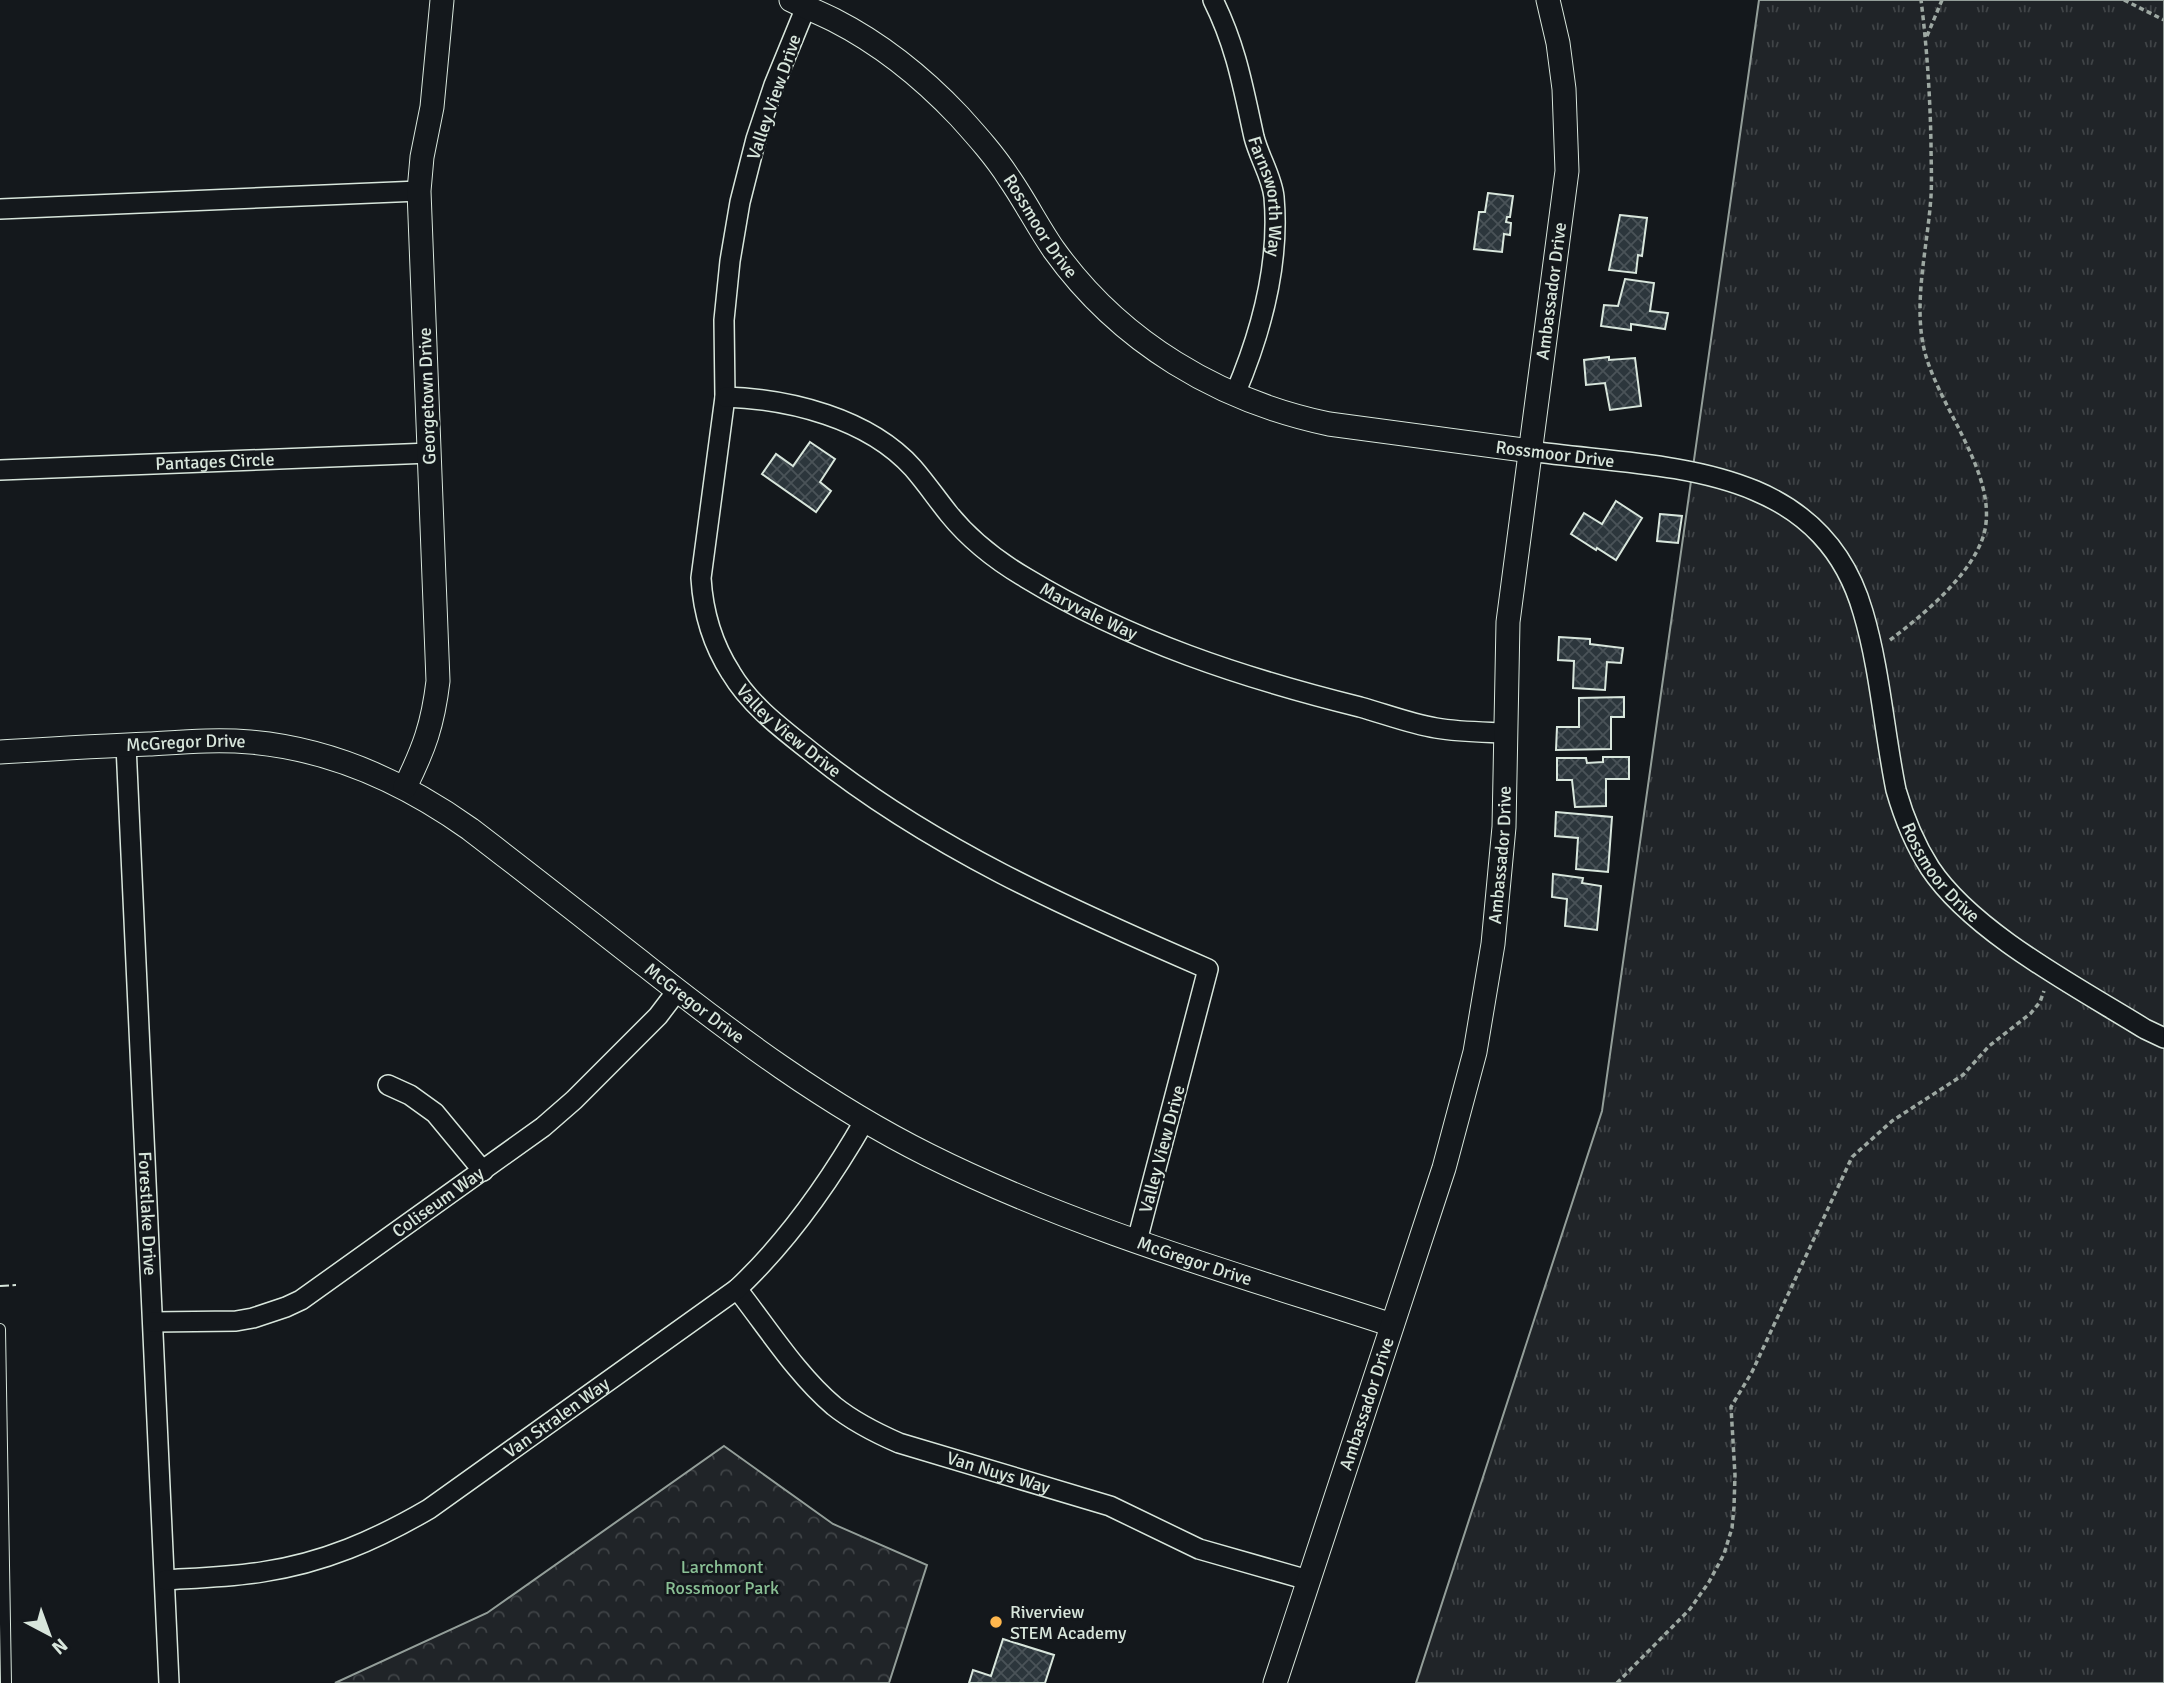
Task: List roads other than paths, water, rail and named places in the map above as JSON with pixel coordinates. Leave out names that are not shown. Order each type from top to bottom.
[{"type":"street","name":"Georgetown Drive","points":[[405,787],[424,748],[434,715],[439,681],[419,191],[422,157],[432,107],[442,0]]},
{"type":"street","name":"Farnsworth Way","points":[[1213,0],[1238,62],[1255,139],[1274,195],[1270,284],[1248,363],[1235,394]]},
{"type":"street","name":"Ambassador Drive","points":[[1275,1683],[1444,1168],[1475,1052],[1492,954],[1504,827],[1508,622],[1567,171],[1564,89],[1558,43],[1548,0]]},
{"type":"street","name":"Rossmoor Drive","points":[[799,4],[834,20],[913,72],[960,117],[1009,177],[1053,248],[1085,288],[1111,315],[1185,370],[1255,404],[1329,424],[1683,469],[1730,481],[1771,497],[1798,514],[1831,545],[1854,586],[1872,654],[1896,790],[1904,818],[1932,870],[1964,907],[2005,940],[2164,1038]]},
{"type":"street","name":"Valley View Drive","points":[[799,4],[756,139],[740,202],[730,261],[724,320],[725,397],[701,578],[702,595],[715,644],[731,674],[751,701],[828,766],[892,811],[960,852],[1040,893],[1208,969],[1137,1241]]},
{"type":"street","points":[[0,209],[419,191]]},
{"type":"street","name":"Maryvale Way","points":[[725,397],[756,398],[804,407],[868,434],[912,467],[950,516],[972,539],[997,559],[1092,614],[1144,638],[1214,666],[1279,687],[1435,728],[1505,733]]},
{"type":"street","name":"Pantages Circle","points":[[0,470],[430,453]]},
{"type":"street","name":"McGregor Drive","points":[[0,752],[250,741],[290,747],[372,772],[433,803],[470,829],[752,1049],[864,1120],[927,1155],[1048,1210],[1392,1325]]},
{"type":"street","name":"Forestlake Drive","points":[[126,745],[169,1683]]},
{"type":"street","name":"Coliseum Way","points":[[153,1322],[236,1321],[253,1318],[301,1300],[542,1127],[658,1016],[677,991]]},
{"type":"street","points":[[388,1085],[410,1095],[435,1114],[483,1171]]},
{"type":"street","name":"Van Stralen Way","points":[[164,1580],[234,1576],[306,1563],[348,1550],[391,1531],[429,1509],[737,1289],[766,1262],[788,1235],[849,1147],[864,1120]]},
{"type":"street","name":"Van Nuys Way","points":[[737,1289],[810,1383],[832,1404],[871,1430],[900,1443],[1110,1506],[1199,1549],[1308,1580]]},
{"type":"lane","points":[[0,1329],[6,1683]]},
{"type":"place","name":"Riverview STEM Academy","points":[[996,1622]]},
{"type":"park label","name":"Larchmont Rossmoor Park","points":[[722,1577]]}]
